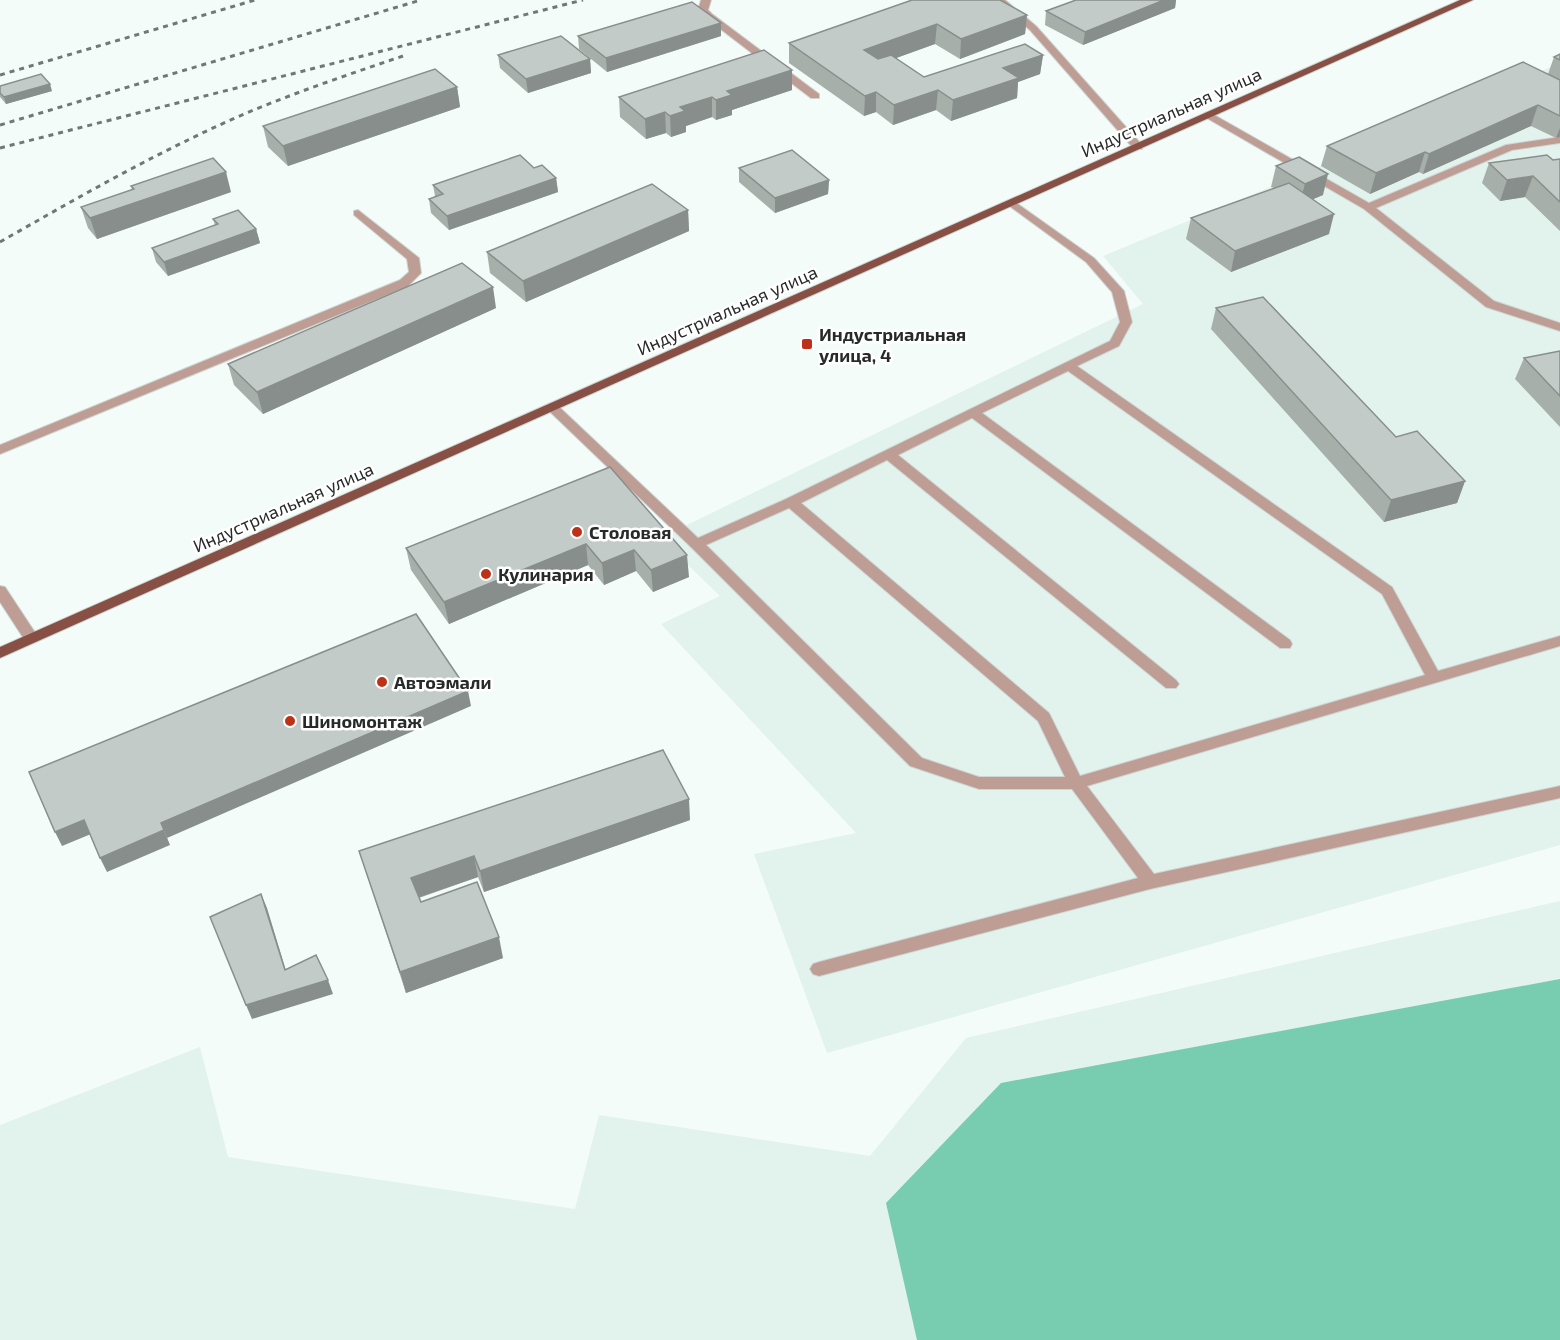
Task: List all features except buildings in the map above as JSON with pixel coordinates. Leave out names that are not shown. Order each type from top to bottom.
[{"type":"main road","name":"Индустриальная улица","points":[[0,653],[1468,0]]},
{"type":"lane","points":[[706,0],[703,10],[709,16],[816,96]]},
{"type":"lane","points":[[999,0],[1033,28],[1138,147]]},
{"type":"lane","points":[[1209,115],[1368,207],[1491,304],[1510,313],[1560,327]]},
{"type":"lane","points":[[1368,207],[1510,147],[1560,140]]},
{"type":"lane","points":[[696,544],[791,502],[1115,343],[1126,322],[1124,307],[1118,291],[1090,260],[1012,203]]},
{"type":"lane","points":[[0,450],[404,283],[415,273],[413,258],[358,213]]},
{"type":"lane","points":[[1067,365],[1387,591],[1434,678]]},
{"type":"lane","points":[[551,407],[696,544],[916,762],[979,783],[1076,783],[1560,641]]},
{"type":"lane","points":[[972,412],[1285,644]]},
{"type":"lane","points":[[888,454],[1171,684]]},
{"type":"lane","points":[[791,502],[1044,717],[1076,783],[1150,882]]},
{"type":"lane","points":[[0,591],[31,638]]},
{"type":"lane","points":[[819,969],[1150,882],[1560,792]]},
{"type":"shaded area","points":[[1560,63],[1560,845],[827,1053],[754,854],[856,833],[661,624],[720,596],[660,538],[1143,304],[1103,256],[1309,171]]},
{"type":"shaded area","points":[[1560,901],[1560,1340],[0,1340],[0,1125],[200,1047],[228,1157],[575,1209],[599,1115],[870,1156],[966,1038]]},
{"type":"green space","points":[[1560,979],[1560,1340],[917,1340],[886,1203],[1001,1083]]},
{"type":"railway","points":[[0,75],[255,0]]},
{"type":"railway","points":[[0,125],[421,0]]},
{"type":"railway","points":[[0,148],[583,0]]},
{"type":"railway","points":[[0,242],[116,177],[235,118],[319,85],[403,56]]},
{"type":"place","name":"Индустриальная улица, 4","points":[[807,344]]},
{"type":"place","name":"Столовая","points":[[577,532]]},
{"type":"place","name":"Кулинария","points":[[486,574]]},
{"type":"place","name":"Автоэмали","points":[[382,682]]},
{"type":"place","name":"Шиномонтаж","points":[[290,721]]}]
